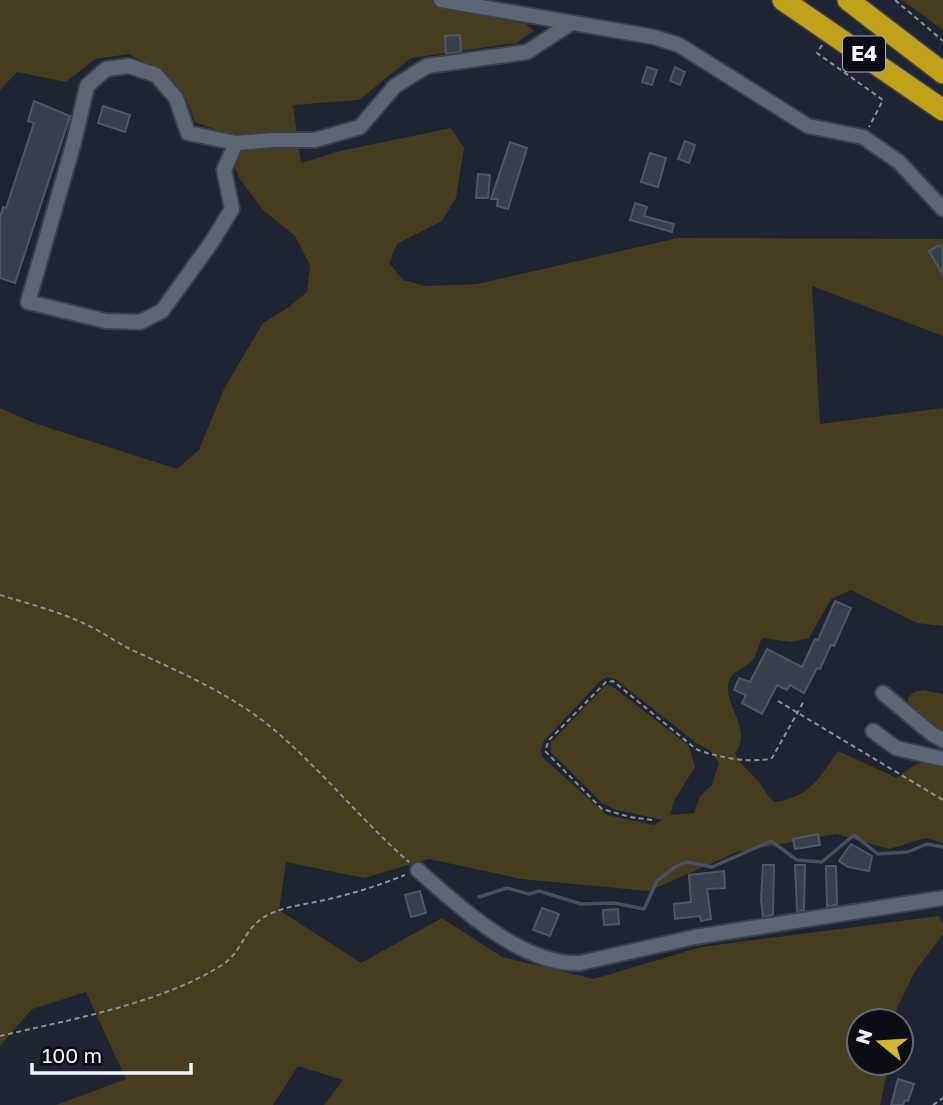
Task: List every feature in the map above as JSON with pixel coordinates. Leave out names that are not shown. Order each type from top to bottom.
[{"type":"highway","name":"E4","points":[[782,0],[943,110]]},
{"type":"highway","name":"E4","points":[[848,0],[943,72]]},
{"type":"street","points":[[442,0],[654,37],[679,45],[808,125],[863,137],[899,162],[943,209]]},
{"type":"street","points":[[236,143],[224,170],[232,209],[162,311],[140,322],[123,324],[27,302],[74,142],[87,86],[106,69],[129,66],[156,75],[176,98],[188,133],[236,143],[315,140],[360,127],[395,86],[427,66],[527,52],[570,24]]},
{"type":"street","points":[[883,693],[943,740]]},
{"type":"street","points":[[873,731],[896,748],[943,759]]},
{"type":"street","points":[[418,870],[453,902],[503,937],[542,958],[566,963],[580,963],[695,937],[943,898]]},
{"type":"path","points":[[895,0],[943,41]]},
{"type":"path","points":[[825,41],[817,53],[883,100],[863,137]]},
{"type":"path","points":[[0,595],[96,629],[107,638],[180,672],[246,709],[271,728],[418,870],[383,884],[271,913],[251,926],[230,958],[184,984],[125,1005],[0,1036]]},
{"type":"path","points":[[652,820],[602,809],[545,751],[549,740],[606,681],[613,681],[696,749],[706,754],[762,762],[772,758],[804,701]]},
{"type":"path","points":[[778,701],[943,800]]},
{"type":"path","points":[[933,1105],[943,1098]]},
{"type":"shaded area","points":[[0,0],[431,0],[436,7],[526,24],[534,31],[516,43],[411,58],[359,100],[293,105],[301,163],[340,151],[451,128],[464,148],[456,198],[442,221],[397,244],[389,263],[403,280],[426,286],[477,284],[678,238],[943,239],[943,336],[812,286],[820,424],[943,408],[943,626],[917,623],[851,590],[831,599],[809,638],[791,642],[762,638],[751,662],[729,680],[728,694],[741,735],[735,753],[775,802],[805,791],[819,778],[838,751],[897,778],[918,764],[943,760],[943,843],[926,838],[889,849],[836,834],[737,852],[649,891],[521,879],[429,859],[364,878],[286,862],[279,910],[361,963],[442,918],[502,957],[594,979],[701,947],[939,916],[943,924],[943,934],[914,973],[897,1007],[845,1007],[845,1077],[886,1077],[880,1105],[324,1105],[343,1080],[298,1066],[273,1105],[56,1105],[126,1079],[86,992],[32,1009],[0,1046],[0,408],[34,423],[177,469],[199,450],[224,389],[263,323],[307,292],[310,265],[295,236],[263,210],[239,178],[222,132],[195,122],[185,95],[165,74],[129,54],[95,59],[66,82],[17,72],[0,90]],"holes":[[[607,677],[615,679],[699,745],[710,750],[719,763],[712,785],[700,796],[694,813],[670,815],[675,799],[695,767],[689,746],[612,686],[606,685],[551,742],[550,751],[602,803],[614,809],[662,820],[654,825],[607,815],[542,757],[541,749],[544,741],[600,681]]]},
{"type":"shaded area","points":[[902,0],[943,0],[943,30]]},
{"type":"shaded area","points":[[923,690],[943,694],[943,735],[909,707],[908,698],[914,692]]},
{"type":"building","points":[[460,35],[461,52],[446,54],[445,36]]},
{"type":"building","points":[[647,67],[657,70],[652,85],[642,82]]},
{"type":"building","points":[[675,67],[685,72],[680,85],[670,81]]},
{"type":"building","points":[[34,101],[70,116],[15,283],[0,278],[0,218],[3,207],[6,208],[34,123],[28,121]]},
{"type":"building","points":[[103,106],[130,115],[125,132],[98,123]]},
{"type":"building","points":[[685,141],[695,145],[689,163],[678,159]]},
{"type":"building","points":[[510,142],[527,148],[508,209],[497,206],[498,199],[491,199]]},
{"type":"building","points":[[650,153],[666,158],[658,187],[641,182]]},
{"type":"building","points":[[478,174],[490,175],[488,198],[476,198]]},
{"type":"building","points":[[635,203],[647,207],[644,216],[674,224],[672,232],[630,220]]},
{"type":"building","points":[[940,245],[943,249],[943,275],[929,251]]},
{"type":"building","points":[[835,601],[851,608],[834,646],[831,645],[820,669],[817,668],[804,693],[790,685],[787,690],[777,685],[762,714],[742,703],[746,695],[734,690],[739,678],[750,682],[767,649],[802,667],[815,639],[818,640]]},
{"type":"building","points":[[818,834],[820,845],[795,849],[793,839]]},
{"type":"building","points":[[851,844],[872,856],[869,871],[848,867],[839,861]]},
{"type":"building","points":[[763,865],[774,865],[773,915],[763,917],[761,900]]},
{"type":"building","points":[[795,865],[805,865],[804,910],[797,911]]},
{"type":"building","points":[[826,866],[836,866],[837,905],[827,906]]},
{"type":"building","points":[[724,871],[725,888],[707,889],[711,919],[701,921],[700,916],[675,919],[674,904],[691,902],[689,875]]},
{"type":"building","points":[[420,891],[426,913],[411,917],[405,895]]},
{"type":"building","points":[[542,908],[559,914],[550,936],[533,930]]},
{"type":"building","points":[[618,909],[619,924],[604,925],[603,910]]},
{"type":"building","points":[[898,1079],[914,1084],[908,1101],[905,1100],[903,1105],[891,1105]]},
{"type":"waterway","points":[[479,897],[507,888],[529,894],[539,891],[581,904],[614,903],[644,909],[657,881],[675,867],[686,862],[712,867],[771,841],[797,860],[822,862],[854,835],[878,854],[908,852],[927,844],[943,847]]}]
